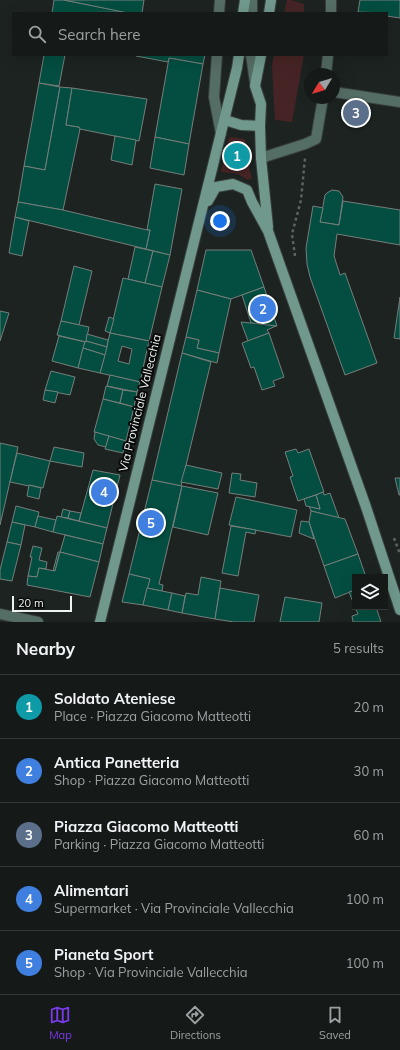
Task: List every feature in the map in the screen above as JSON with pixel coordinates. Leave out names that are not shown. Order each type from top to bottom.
[{"type":"main road","points":[[243,12],[245,0]]},
{"type":"main road","points":[[270,12],[271,0]]},
{"type":"main road","name":"Via Provinciale Vallecchia","points":[[100,622],[200,213],[221,134],[239,56]]},
{"type":"main road","points":[[261,56],[255,86],[261,104],[261,158],[268,231]]},
{"type":"main road","points":[[224,120],[241,125],[260,126]]},
{"type":"main road","points":[[200,213],[216,187],[233,184],[247,190],[268,231],[366,507],[400,610]]},
{"type":"street","points":[[219,12],[220,0]]},
{"type":"street","points":[[252,0],[252,12]]},
{"type":"street","points":[[331,12],[332,0]]},
{"type":"street","points":[[217,56],[214,96],[221,134]]},
{"type":"street","points":[[251,56],[255,86]]},
{"type":"street","points":[[327,68],[328,56]]},
{"type":"street","points":[[340,93],[400,102]]},
{"type":"street","points":[[261,158],[316,140],[322,104]]},
{"type":"street","points":[[0,614],[38,622]]},
{"type":"path","points":[[295,257],[292,234],[301,200],[306,144]]},
{"type":"path","points":[[392,532],[400,554]]},
{"type":"shaded area","points":[[287,0],[304,4],[304,12],[284,12]]},
{"type":"shaded area","points":[[274,56],[304,56],[292,122],[275,120],[272,65]]},
{"type":"shaded area","points":[[229,138],[245,139],[245,151],[252,177],[251,179],[248,180],[238,174],[221,172]]},
{"type":"building","points":[[54,0],[64,0],[125,12],[52,12]]},
{"type":"building","points":[[64,0],[144,0],[142,12],[123,12]]},
{"type":"building","points":[[360,0],[400,0],[400,18],[388,16],[388,12],[358,12]]},
{"type":"building","points":[[44,56],[65,56],[59,86],[39,83]]},
{"type":"building","points":[[136,56],[205,56],[203,64],[169,58],[168,62]]},
{"type":"building","points":[[169,58],[203,64],[189,144],[155,137]]},
{"type":"building","points":[[39,83],[60,87],[45,170],[24,166]]},
{"type":"building","points":[[60,87],[72,88],[66,125],[79,127],[80,129],[63,210],[18,202],[24,166],[45,170]]},
{"type":"building","points":[[72,88],[147,99],[139,141],[66,125]]},
{"type":"building","points":[[115,136],[136,140],[132,165],[111,160]]},
{"type":"building","points":[[155,137],[189,144],[184,175],[150,168]]},
{"type":"building","points":[[155,184],[182,189],[170,255],[146,249],[150,230],[147,230]]},
{"type":"building","points":[[332,190],[339,191],[343,197],[339,225],[320,222],[325,195]]},
{"type":"building","points":[[343,201],[400,210],[400,245],[337,234],[334,256],[340,275],[345,273],[377,363],[345,375],[310,277],[306,248],[313,206],[323,208],[320,222],[339,225]]},
{"type":"building","points":[[18,202],[63,210],[150,230],[146,249],[15,217]]},
{"type":"building","points":[[15,217],[29,221],[22,256],[9,253]]},
{"type":"building","points":[[135,247],[153,251],[145,283],[128,279]]},
{"type":"building","points":[[206,250],[251,250],[264,287],[231,299],[197,290]]},
{"type":"building","points":[[153,251],[170,255],[162,287],[145,283]]},
{"type":"building","points":[[74,266],[92,271],[79,325],[61,321]]},
{"type":"building","points":[[123,278],[162,287],[149,341],[110,333]]},
{"type":"building","points":[[264,287],[277,326],[251,323],[242,295]]},
{"type":"building","points":[[197,290],[231,299],[219,353],[197,348],[199,340],[186,337]]},
{"type":"building","points":[[400,297],[400,339],[394,338]]},
{"type":"building","points":[[0,311],[9,313],[0,341]]},
{"type":"building","points":[[109,317],[114,319],[110,333],[105,331]]},
{"type":"building","points":[[61,321],[89,327],[86,342],[57,335]]},
{"type":"building","points":[[241,322],[276,326],[267,330],[269,333],[248,341]]},
{"type":"building","points":[[110,333],[149,341],[140,382],[100,373]],"holes":[[[122,346],[132,349],[129,364],[118,361]]]},
{"type":"building","points":[[269,333],[284,377],[273,381],[275,386],[262,390],[254,367],[251,368],[242,343]]},
{"type":"building","points":[[87,334],[108,340],[107,347],[86,341]]},
{"type":"building","points":[[59,336],[85,342],[78,368],[52,361]]},
{"type":"building","points":[[186,337],[199,340],[197,348],[219,353],[217,363],[182,353]]},
{"type":"building","points":[[86,341],[107,347],[105,355],[83,348]]},
{"type":"building","points":[[83,348],[105,355],[100,373],[78,368]]},
{"type":"building","points":[[182,353],[211,362],[181,486],[152,480]]},
{"type":"building","points":[[51,371],[75,377],[70,395],[45,390]]},
{"type":"building","points":[[110,375],[140,382],[137,392],[107,386]]},
{"type":"building","points":[[106,386],[123,390],[120,403],[103,399]]},
{"type":"building","points":[[45,390],[58,392],[55,403],[43,400]]},
{"type":"building","points":[[123,390],[137,392],[134,407],[120,403]]},
{"type":"building","points":[[103,399],[134,407],[126,441],[94,432]]},
{"type":"building","points":[[95,432],[109,436],[106,447],[98,445],[94,439]]},
{"type":"building","points":[[109,436],[126,441],[123,453],[105,449]]},
{"type":"building","points":[[0,443],[18,447],[0,525]]},
{"type":"building","points":[[54,447],[84,453],[82,467],[50,461]]},
{"type":"building","points":[[296,449],[298,453],[309,449],[324,492],[298,501],[290,477],[293,476],[285,452]]},
{"type":"building","points":[[17,453],[50,461],[43,488],[10,482]]},
{"type":"building","points":[[186,465],[222,473],[218,489],[181,482]]},
{"type":"building","points":[[93,470],[120,475],[107,528],[79,521]]},
{"type":"building","points":[[232,473],[241,474],[240,480],[257,483],[255,497],[229,493]]},
{"type":"building","points":[[395,478],[400,478],[400,495],[399,495]]},
{"type":"building","points":[[152,480],[182,486],[159,584],[163,585],[162,591],[147,588],[150,579],[129,574]]},
{"type":"building","points":[[29,485],[41,488],[39,499],[27,496]]},
{"type":"building","points":[[182,486],[218,493],[208,535],[173,527]]},
{"type":"building","points":[[323,492],[324,495],[330,493],[339,518],[311,511],[309,506],[320,509],[316,495]]},
{"type":"building","points":[[316,495],[320,509],[306,506],[304,499]]},
{"type":"building","points":[[236,497],[297,510],[291,537],[229,525]]},
{"type":"building","points":[[16,506],[39,512],[35,527],[12,522]]},
{"type":"building","points":[[63,509],[70,511],[68,518],[61,517]]},
{"type":"building","points":[[70,511],[81,513],[79,521],[68,518]]},
{"type":"building","points":[[311,511],[345,519],[358,554],[324,566],[309,522]]},
{"type":"building","points":[[38,516],[56,520],[53,532],[35,527]]},
{"type":"building","points":[[57,516],[107,528],[103,544],[53,532]]},
{"type":"building","points":[[301,521],[309,522],[314,539],[299,533]]},
{"type":"building","points":[[12,522],[25,525],[21,545],[7,542]]},
{"type":"building","points":[[231,526],[256,530],[255,534],[246,532],[238,576],[222,573]]},
{"type":"building","points":[[65,535],[103,544],[99,562],[60,552]]},
{"type":"building","points":[[7,542],[21,545],[12,581],[0,579],[0,570]]},
{"type":"building","points":[[33,546],[42,548],[39,560],[47,562],[46,569],[39,568],[37,577],[28,576]]},
{"type":"building","points":[[58,552],[60,552],[55,571],[53,571]]},
{"type":"building","points":[[60,552],[99,562],[90,597],[27,585],[28,576],[37,577],[39,568],[55,571]]},
{"type":"building","points":[[358,554],[365,574],[352,574],[352,591],[335,598],[324,566]]},
{"type":"building","points":[[129,574],[150,579],[143,605],[122,602]]},
{"type":"building","points":[[201,577],[221,581],[215,619],[182,613],[186,593],[198,595]]},
{"type":"building","points":[[147,588],[172,593],[168,610],[143,605]]},
{"type":"building","points":[[220,588],[259,595],[254,622],[234,622],[215,619]]},
{"type":"building","points":[[352,591],[352,600],[349,592]]},
{"type":"building","points":[[172,593],[185,596],[182,613],[168,610]]},
{"type":"building","points":[[285,597],[322,603],[319,622],[280,622]]},
{"type":"building","points":[[356,610],[377,610],[381,622],[353,622],[352,616],[358,614]]},
{"type":"place","name":"Piazza Giacomo Matteotti","points":[[356,113]]},
{"type":"place","name":"Soldato Ateniese","points":[[237,156]]},
{"type":"place","name":"Antica Panetteria","points":[[263,309]]},
{"type":"place","name":"Alimentari","points":[[104,492]]},
{"type":"place","name":"Pianeta Sport","points":[[151,523]]}]
